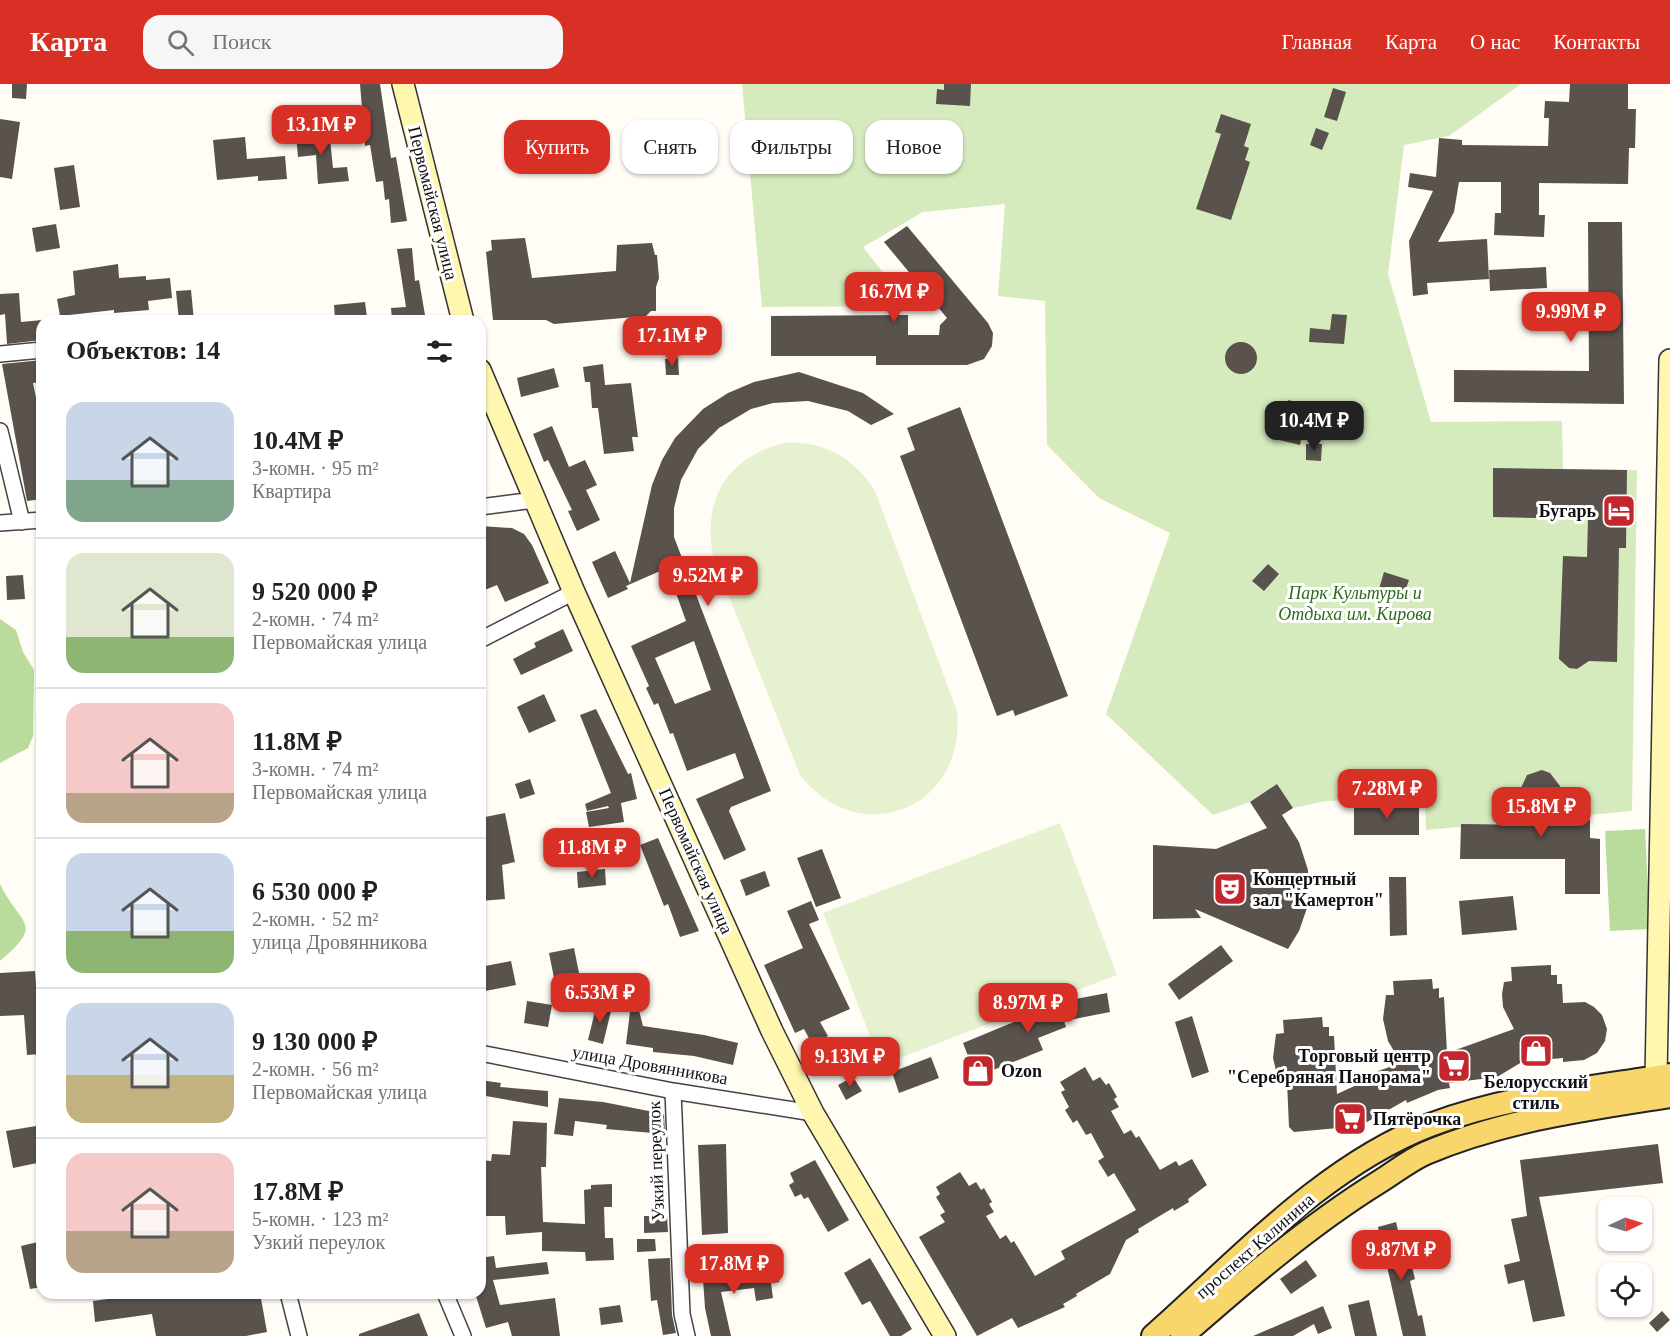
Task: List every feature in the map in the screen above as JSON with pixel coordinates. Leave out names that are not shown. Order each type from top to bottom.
[{"type":"main road","name":"проспект Калинина","points":[[1153,1336],[1299,1204],[1374,1153],[1428,1126],[1477,1110],[1663,1076]]},
{"type":"main road","name":"проспект Калинина","points":[[1182,1336],[1253,1274],[1342,1205],[1424,1154],[1492,1129],[1552,1116],[1670,1096]]},
{"type":"street","name":"Первомайская улица","points":[[403,84],[461,315]]},
{"type":"street","points":[[0,354],[36,351]]},
{"type":"street","points":[[1663,1076],[1670,360]]},
{"type":"street","name":"Первомайская улица","points":[[486,384],[574,592],[772,1031],[813,1113],[945,1336]]},
{"type":"street","points":[[0,431],[22,522]]},
{"type":"street","points":[[486,506],[534,500]]},
{"type":"street","points":[[0,523],[36,521]]},
{"type":"street","points":[[486,637],[574,592]]},
{"type":"street","name":"улица Дровянникова","points":[[486,1054],[673,1091],[813,1113]]},
{"type":"street","name":"Узкий переулок","points":[[673,1091],[682,1314],[687,1336]]},
{"type":"street","points":[[290,1299],[299,1336]]},
{"type":"street","points":[[448,1299],[463,1336]]},
{"type":"green space","name":"Парк Культуры и Отдыха им. Кирова","points":[[742,84],[1521,84],[1449,136],[1404,145],[1388,274],[1431,422],[1562,421],[1563,469],[1637,470],[1632,811],[1426,830],[1425,798],[1325,801],[1293,808],[1277,785],[1250,802],[1213,815],[1106,714],[1170,533],[1099,498],[1047,445],[1045,301],[998,296],[1005,204],[923,212],[863,247],[909,306],[762,307],[750,174],[853,174],[853,120],[745,120]]},
{"type":"green space","points":[[785,443],[813,445],[837,454],[858,469],[875,491],[957,711],[956,745],[945,773],[928,794],[905,808],[879,814],[851,811],[824,798],[800,775],[713,556],[712,516],[716,499],[724,483],[734,469],[748,458],[765,449]]},
{"type":"green space","points":[[0,619],[16,630],[23,652],[34,670],[33,736],[28,748],[0,763]]},
{"type":"green space","points":[[1060,823],[1117,975],[881,1065],[823,913]]},
{"type":"green space","points":[[1645,829],[1650,929],[1610,931],[1605,831]]},
{"type":"green space","points":[[0,884],[25,924],[25,931],[14,948],[0,961]]},
{"type":"building","points":[[12,84],[27,84],[26,99],[12,98]]},
{"type":"building","points":[[360,84],[380,84],[391,158],[396,157],[407,221],[391,223],[389,199],[385,200],[383,181],[376,182],[370,145],[365,146]]},
{"type":"building","points":[[944,84],[971,84],[970,106],[936,104],[937,89],[944,90]]},
{"type":"building","points":[[1570,84],[1628,84],[1628,109],[1636,109],[1635,148],[1629,148],[1628,184],[1539,183],[1539,215],[1545,215],[1544,237],[1494,235],[1495,213],[1501,213],[1501,182],[1459,182],[1454,212],[1438,242],[1487,239],[1489,279],[1427,283],[1428,294],[1413,296],[1409,241],[1433,191],[1408,187],[1410,173],[1436,177],[1439,138],[1462,140],[1462,145],[1548,146],[1549,118],[1544,118],[1545,101],[1569,102]]},
{"type":"building","points":[[1333,88],[1346,92],[1337,121],[1324,117]]},
{"type":"building","points":[[1221,114],[1251,124],[1244,146],[1249,148],[1245,160],[1250,162],[1231,220],[1196,209],[1221,134],[1215,132]]},
{"type":"building","points":[[0,119],[20,122],[12,179],[0,177]]},
{"type":"building","points":[[1316,128],[1329,133],[1322,150],[1310,145]]},
{"type":"building","points":[[329,130],[333,168],[347,167],[349,181],[318,184],[316,155],[298,157],[296,134]]},
{"type":"building","points":[[245,137],[247,159],[285,156],[287,179],[258,181],[258,176],[217,180],[213,140]]},
{"type":"building","points":[[74,165],[80,207],[60,210],[54,168]]},
{"type":"building","points":[[1588,222],[1622,222],[1624,404],[1454,402],[1454,370],[1589,371]]},
{"type":"building","points":[[56,224],[60,248],[36,252],[32,228]]},
{"type":"building","points":[[907,226],[988,323],[993,333],[992,346],[984,359],[967,365],[876,365],[876,356],[771,356],[771,316],[908,315],[908,335],[939,335],[940,325],[947,318],[884,242]]},
{"type":"building","points":[[525,238],[532,278],[616,271],[617,245],[652,243],[655,255],[657,255],[659,278],[656,287],[656,311],[651,311],[646,316],[554,324],[546,320],[493,320],[486,252],[492,250],[491,240]]},
{"type":"building","points":[[412,248],[415,281],[419,280],[425,315],[392,315],[391,308],[406,307],[397,249]]},
{"type":"building","points":[[118,264],[119,278],[146,276],[146,280],[170,278],[172,298],[148,301],[149,310],[114,313],[114,310],[60,315],[57,299],[75,295],[73,271]]},
{"type":"building","points":[[1546,267],[1547,288],[1490,291],[1489,270]]},
{"type":"building","points":[[191,290],[193,315],[178,315],[176,291]]},
{"type":"building","points":[[19,293],[21,322],[36,321],[36,341],[7,344],[5,314],[0,315],[0,294]]},
{"type":"building","points":[[365,302],[367,315],[335,315],[334,305]]},
{"type":"building","points":[[1332,314],[1347,315],[1344,344],[1309,342],[1310,328],[1330,330]]},
{"type":"building","points":[[1241,342],[1252,347],[1257,358],[1252,369],[1241,374],[1230,369],[1225,358],[1230,347]]},
{"type":"building","points":[[678,358],[679,375],[666,375],[665,359]]},
{"type":"building","points":[[36,361],[36,383],[33,383],[36,398],[36,500],[27,501],[2,364]]},
{"type":"building","points":[[603,364],[605,385],[631,383],[638,437],[632,437],[634,451],[604,454],[598,408],[592,408],[590,382],[585,382],[583,367]]},
{"type":"building","points":[[554,368],[559,387],[521,397],[517,378]]},
{"type":"building","points":[[799,372],[863,393],[894,414],[871,425],[848,411],[808,401],[773,403],[751,409],[719,428],[698,449],[681,480],[674,508],[674,537],[771,791],[731,807],[729,811],[746,850],[724,860],[696,799],[744,778],[735,753],[687,771],[673,733],[670,734],[658,703],[654,705],[646,688],[649,686],[631,646],[686,621],[667,568],[626,586],[628,589],[608,598],[592,562],[615,551],[630,583],[652,485],[662,460],[675,438],[703,409],[728,393],[754,382]],"holes":[[[694,641],[711,690],[675,704],[655,658]]]},
{"type":"building","points":[[1288,400],[1309,405],[1300,445],[1279,440]]},
{"type":"building","points":[[960,407],[1068,696],[1015,716],[1013,710],[997,716],[900,456],[915,450],[907,428]]},
{"type":"building","points":[[552,426],[569,467],[585,460],[597,485],[586,490],[600,520],[577,531],[568,511],[572,510],[548,460],[544,462],[533,434]]},
{"type":"building","points":[[1306,444],[1322,444],[1321,461],[1306,460]]},
{"type":"building","points":[[1493,468],[1627,470],[1626,548],[1619,548],[1617,662],[1589,661],[1577,669],[1569,668],[1559,659],[1563,556],[1587,557],[1588,519],[1493,517]]},
{"type":"building","points":[[486,526],[512,528],[524,534],[532,545],[549,583],[505,602],[497,585],[486,590]]},
{"type":"building","points":[[1268,564],[1279,574],[1264,591],[1252,581]]},
{"type":"building","points":[[1384,572],[1409,580],[1403,597],[1379,589]]},
{"type":"building","points":[[23,575],[25,599],[7,600],[6,576]]},
{"type":"building","points":[[563,629],[573,651],[521,675],[513,659],[536,647],[534,643]]},
{"type":"building","points":[[544,694],[556,721],[529,733],[517,707]]},
{"type":"building","points":[[596,709],[628,774],[631,773],[637,799],[621,803],[624,822],[589,827],[586,812],[609,808],[608,806],[587,811],[585,804],[611,793],[580,715]]},
{"type":"building","points":[[1542,770],[1550,773],[1560,786],[1560,794],[1549,819],[1590,820],[1590,838],[1600,839],[1600,894],[1565,894],[1565,859],[1460,859],[1461,824],[1541,825],[1522,798],[1520,790],[1527,775]]},
{"type":"building","points":[[530,779],[535,794],[520,799],[515,784]]},
{"type":"building","name":"Концертный зал \"Камертон\"","points":[[1277,784],[1293,808],[1282,815],[1299,842],[1308,870],[1307,908],[1299,931],[1288,949],[1195,909],[1201,918],[1153,919],[1153,845],[1216,849],[1267,828],[1250,802]]},
{"type":"building","points":[[1419,804],[1419,835],[1354,835],[1354,805]]},
{"type":"building","points":[[505,813],[515,862],[502,865],[505,899],[486,901],[486,817]]},
{"type":"building","points":[[658,838],[699,931],[680,937],[668,904],[664,906],[640,845]]},
{"type":"building","points":[[822,849],[841,898],[816,907],[797,858]]},
{"type":"building","points":[[605,869],[606,885],[578,888],[577,872]]},
{"type":"building","points":[[765,871],[770,886],[746,896],[740,880]]},
{"type":"building","points":[[1389,877],[1406,877],[1407,935],[1390,936]]},
{"type":"building","points":[[1513,896],[1517,930],[1462,935],[1459,901]]},
{"type":"building","points":[[811,901],[819,920],[809,924],[850,1009],[820,1022],[828,1036],[812,1044],[804,1029],[795,1033],[764,965],[803,948],[787,911]]},
{"type":"building","points":[[1221,945],[1233,961],[1179,1000],[1168,984]]},
{"type":"building","points":[[574,948],[581,983],[556,988],[549,953]]},
{"type":"building","points":[[511,961],[516,985],[486,991],[486,966]]},
{"type":"building","points":[[1551,965],[1551,975],[1557,975],[1557,984],[1562,984],[1563,1003],[1585,1002],[1602,1015],[1607,1029],[1605,1041],[1597,1053],[1584,1060],[1563,1062],[1563,1058],[1552,1059],[1552,1055],[1530,1057],[1497,1077],[1449,1083],[1450,1088],[1438,1090],[1407,1103],[1406,1100],[1360,1126],[1294,1132],[1289,1127],[1287,1082],[1279,1083],[1273,1058],[1276,1034],[1284,1033],[1283,1020],[1322,1017],[1323,1027],[1329,1027],[1329,1036],[1334,1036],[1337,1094],[1361,1083],[1364,1076],[1401,1063],[1388,1041],[1383,1019],[1386,995],[1394,995],[1393,981],[1432,979],[1433,989],[1439,988],[1439,998],[1444,997],[1447,1053],[1514,1029],[1503,1007],[1502,994],[1504,982],[1512,981],[1511,967]]},
{"type":"building","points":[[35,971],[36,1054],[27,1055],[24,1015],[0,1016],[0,973]]},
{"type":"building","points":[[633,987],[643,1026],[704,1035],[738,1043],[733,1065],[694,1056],[653,1052],[653,1048],[626,1044]]},
{"type":"building","points":[[1107,993],[1110,1012],[1064,1021],[1066,1027],[1038,1038],[1043,1050],[976,1077],[963,1043],[1065,1001]]},
{"type":"building","points":[[527,1001],[552,1005],[548,1027],[524,1023]]},
{"type":"building","points":[[597,1003],[612,1007],[603,1044],[588,1040]]},
{"type":"building","points":[[1192,1016],[1209,1072],[1192,1078],[1175,1022]]},
{"type":"building","points":[[931,1057],[939,1078],[899,1093],[892,1072]]},
{"type":"building","points":[[1085,1067],[1093,1081],[1100,1077],[1106,1085],[1109,1083],[1117,1097],[1114,1099],[1119,1107],[1111,1111],[1124,1134],[1131,1130],[1136,1138],[1139,1136],[1160,1170],[1176,1161],[1179,1166],[1192,1159],[1207,1185],[1188,1199],[1189,1202],[1174,1211],[1173,1208],[1138,1229],[1139,1232],[1126,1240],[1110,1274],[1076,1294],[1077,1296],[1063,1304],[1065,1307],[1018,1328],[1012,1318],[977,1336],[919,1237],[945,1222],[940,1215],[945,1212],[936,1197],[940,1194],[936,1187],[960,1172],[969,1186],[976,1182],[981,1190],[984,1188],[992,1202],[989,1204],[994,1212],[986,1216],[1000,1239],[1006,1235],[1011,1243],[1014,1241],[1035,1276],[1065,1259],[1061,1251],[1136,1210],[1114,1173],[1108,1177],[1098,1161],[1104,1157],[1091,1133],[1086,1135],[1077,1120],[1073,1123],[1065,1110],[1069,1107],[1061,1092],[1065,1090],[1060,1082]]},
{"type":"building","points":[[853,1077],[862,1091],[846,1100],[838,1085]]},
{"type":"building","points":[[486,1081],[501,1083],[500,1087],[548,1091],[548,1107],[486,1096]]},
{"type":"building","points":[[559,1098],[603,1102],[664,1114],[665,1134],[606,1129],[607,1125],[575,1121],[573,1136],[554,1134]]},
{"type":"building","points":[[513,1121],[547,1123],[546,1167],[541,1167],[543,1222],[585,1224],[584,1190],[591,1189],[591,1185],[612,1184],[612,1207],[604,1207],[605,1238],[613,1238],[614,1260],[586,1261],[585,1252],[542,1251],[542,1232],[506,1235],[505,1216],[486,1216],[486,1161],[491,1161],[492,1154],[510,1155]]},
{"type":"building","points":[[36,1126],[36,1163],[13,1168],[6,1131]]},
{"type":"building","points":[[726,1144],[728,1233],[702,1235],[698,1145]]},
{"type":"building","points":[[1658,1144],[1663,1183],[1539,1197],[1565,1316],[1533,1322],[1524,1280],[1508,1284],[1504,1265],[1520,1261],[1511,1219],[1527,1216],[1520,1160]]},
{"type":"building","points":[[815,1160],[849,1220],[828,1232],[808,1197],[804,1199],[801,1194],[795,1197],[789,1185],[794,1182],[790,1173]]},
{"type":"building","points":[[644,1216],[667,1216],[668,1232],[644,1233]]},
{"type":"building","points":[[1396,1222],[1403,1252],[1408,1251],[1415,1279],[1410,1281],[1418,1316],[1422,1315],[1426,1336],[1403,1336],[1378,1227]]},
{"type":"building","points":[[637,1239],[655,1239],[656,1251],[637,1252]]},
{"type":"building","points":[[36,1242],[36,1288],[30,1289],[21,1246]]},
{"type":"building","points":[[494,1256],[496,1268],[547,1262],[549,1274],[493,1280],[500,1305],[555,1298],[560,1336],[512,1336],[508,1322],[486,1328],[477,1299],[486,1299],[486,1257]]},
{"type":"building","points":[[670,1258],[672,1315],[676,1333],[663,1335],[657,1300],[651,1301],[648,1259]]},
{"type":"building","points":[[870,1258],[912,1329],[901,1336],[890,1336],[870,1301],[862,1305],[844,1273]]},
{"type":"building","points":[[1306,1260],[1317,1276],[1291,1294],[1280,1279]]},
{"type":"building","points":[[777,1269],[779,1282],[771,1283],[773,1298],[756,1301],[754,1288],[721,1292],[731,1336],[711,1336],[705,1308],[703,1279]]},
{"type":"building","points":[[108,1299],[261,1299],[267,1332],[246,1336],[156,1336],[152,1314],[95,1322],[93,1301]]},
{"type":"building","points":[[1369,1300],[1377,1336],[1355,1336],[1348,1305]]},
{"type":"building","points":[[620,1305],[623,1322],[601,1325],[599,1308]]},
{"type":"building","points":[[1323,1306],[1332,1328],[1318,1334],[1314,1324],[1293,1336],[1253,1336]]},
{"type":"building","points":[[1662,1311],[1670,1320],[1657,1332],[1649,1323]]},
{"type":"building","points":[[419,1313],[428,1336],[359,1336],[359,1334]]},
{"type":"place","name":"Бугарь","points":[[1619,511]]},
{"type":"place","name":"Концертный зал \"Камертон\"","points":[[1230,889]]},
{"type":"place","name":"Белорусский стиль","points":[[1536,1051]]},
{"type":"place","name":"Торговый центр \"Серебряная Панорама\"","points":[[1454,1066]]},
{"type":"place","name":"Ozon","points":[[978,1071]]},
{"type":"place","name":"Пятёрочка","points":[[1350,1119]]}]
